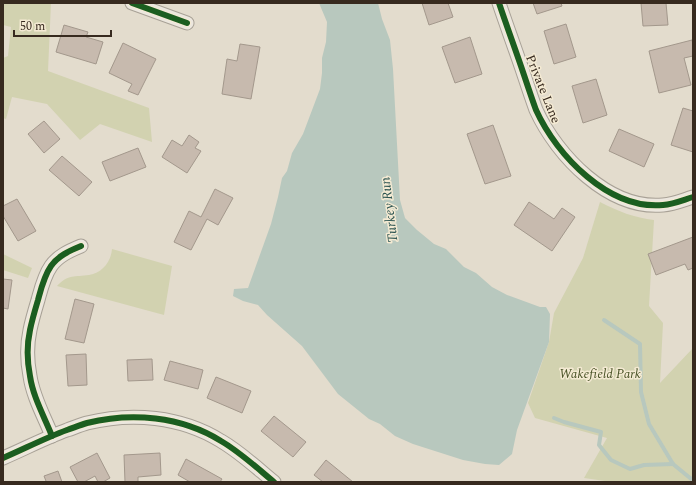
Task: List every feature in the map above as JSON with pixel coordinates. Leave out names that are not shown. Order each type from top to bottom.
[{"type":"street","points":[[132,3],[187,23]]},
{"type":"street","name":"Private Lane","points":[[499,3],[536,110],[548,132],[560,149],[578,168],[590,179],[609,192],[636,203],[663,205],[693,197]]},
{"type":"street","points":[[52,436],[34,395],[30,376],[28,353],[30,330],[41,289],[51,266],[68,251],[81,246]]},
{"type":"street","points":[[3,458],[85,423],[108,418],[154,418],[178,422],[200,430],[220,440],[238,452],[274,482]]},
{"type":"green space","points":[[3,3],[51,3],[48,71],[149,108],[152,142],[100,124],[80,140],[47,104],[12,97],[6,119],[3,118],[3,58],[8,56],[11,27],[3,25]]},
{"type":"green space","name":"Wakefield Park","points":[[600,202],[626,214],[654,220],[649,306],[663,323],[660,383],[693,348],[693,482],[612,482],[584,478],[607,438],[535,418],[528,403],[549,342],[554,313],[583,258]]},
{"type":"green space","points":[[112,249],[172,266],[164,315],[57,286],[68,278],[98,272],[108,262]]},
{"type":"green space","points":[[3,254],[32,268],[28,278],[3,270]]},
{"type":"water","points":[[319,3],[378,3],[390,40],[400,200],[405,218],[434,244],[446,249],[464,267],[476,273],[492,287],[507,295],[540,307],[546,307],[550,314],[549,342],[517,430],[512,454],[499,465],[463,460],[413,444],[395,436],[380,424],[369,419],[338,394],[302,346],[258,305],[243,301],[233,296],[234,289],[248,288],[271,224],[282,178],[287,171],[292,153],[303,134],[320,89],[322,58],[326,42],[327,22]]},
{"type":"building","points":[[422,3],[448,3],[453,17],[429,25]]},
{"type":"building","points":[[533,3],[561,3],[562,6],[537,14]]},
{"type":"building","points":[[641,3],[666,3],[668,25],[643,26]]},
{"type":"building","points":[[566,24],[576,57],[554,64],[544,31]]},
{"type":"building","points":[[64,25],[88,32],[86,37],[103,42],[96,64],[56,52]]},
{"type":"building","points":[[470,37],[482,74],[455,83],[442,47]]},
{"type":"building","points":[[692,40],[693,56],[684,58],[691,85],[659,93],[649,51]]},
{"type":"building","points":[[123,43],[156,59],[138,95],[128,91],[132,84],[109,73]]},
{"type":"building","points":[[240,44],[260,47],[251,99],[222,94],[227,59],[237,61]]},
{"type":"building","points":[[596,79],[607,115],[583,123],[572,86]]},
{"type":"building","points":[[683,108],[693,111],[693,152],[671,145]]},
{"type":"building","points":[[44,121],[60,139],[44,153],[28,134]]},
{"type":"building","points":[[493,125],[511,176],[485,184],[467,134]]},
{"type":"building","points":[[619,129],[654,144],[644,167],[609,151]]},
{"type":"building","points":[[189,135],[199,142],[195,148],[201,151],[187,173],[162,157],[172,140],[182,146]]},
{"type":"building","points":[[138,148],[146,167],[110,181],[102,162]]},
{"type":"building","points":[[62,156],[92,182],[79,196],[49,170]]},
{"type":"building","points":[[215,189],[233,198],[218,225],[207,219],[191,250],[174,242],[189,211],[201,217]]},
{"type":"building","points":[[17,199],[36,231],[18,241],[3,216],[3,206]]},
{"type":"building","points":[[529,202],[554,219],[562,208],[575,217],[552,251],[514,225]]},
{"type":"building","points":[[693,237],[693,268],[688,270],[685,264],[656,275],[648,254]]},
{"type":"building","points":[[3,279],[12,280],[8,309],[3,308]]},
{"type":"building","points":[[75,299],[94,304],[84,343],[65,339]]},
{"type":"building","points":[[86,354],[87,385],[68,386],[66,355]]},
{"type":"building","points":[[152,359],[153,380],[128,381],[127,360]]},
{"type":"building","points":[[170,361],[203,370],[198,389],[164,380]]},
{"type":"building","points":[[216,377],[251,391],[242,413],[207,398]]},
{"type":"building","points":[[274,416],[306,442],[293,457],[261,431]]},
{"type":"building","points":[[97,453],[110,478],[103,482],[98,482],[95,476],[84,482],[78,482],[70,467]]},
{"type":"building","points":[[160,453],[161,475],[138,477],[138,482],[125,482],[124,455]]},
{"type":"building","points":[[186,459],[222,479],[220,482],[190,482],[178,475]]},
{"type":"building","points":[[326,460],[353,482],[323,482],[314,475]]},
{"type":"building","points":[[58,471],[62,482],[44,482],[46,481],[44,476]]},
{"type":"waterway","points":[[604,320],[640,344],[641,392],[649,424],[673,464],[693,480]]},
{"type":"waterway","name":"Turkey Run","points":[[554,418],[601,432],[599,445],[611,460],[630,469],[644,465],[673,464]]},
{"type":"cycle path","points":[[132,3],[187,23]]},
{"type":"cycle path","points":[[499,3],[536,110],[557,145],[571,162],[587,177],[623,199],[643,204],[663,205],[693,197]]},
{"type":"cycle path","points":[[52,436],[31,384],[28,359],[29,335],[42,287],[49,270],[54,262],[60,257],[81,246]]},
{"type":"cycle path","points":[[3,458],[51,436],[87,423],[121,418],[156,418],[189,426],[221,441],[248,460],[274,482]]}]
